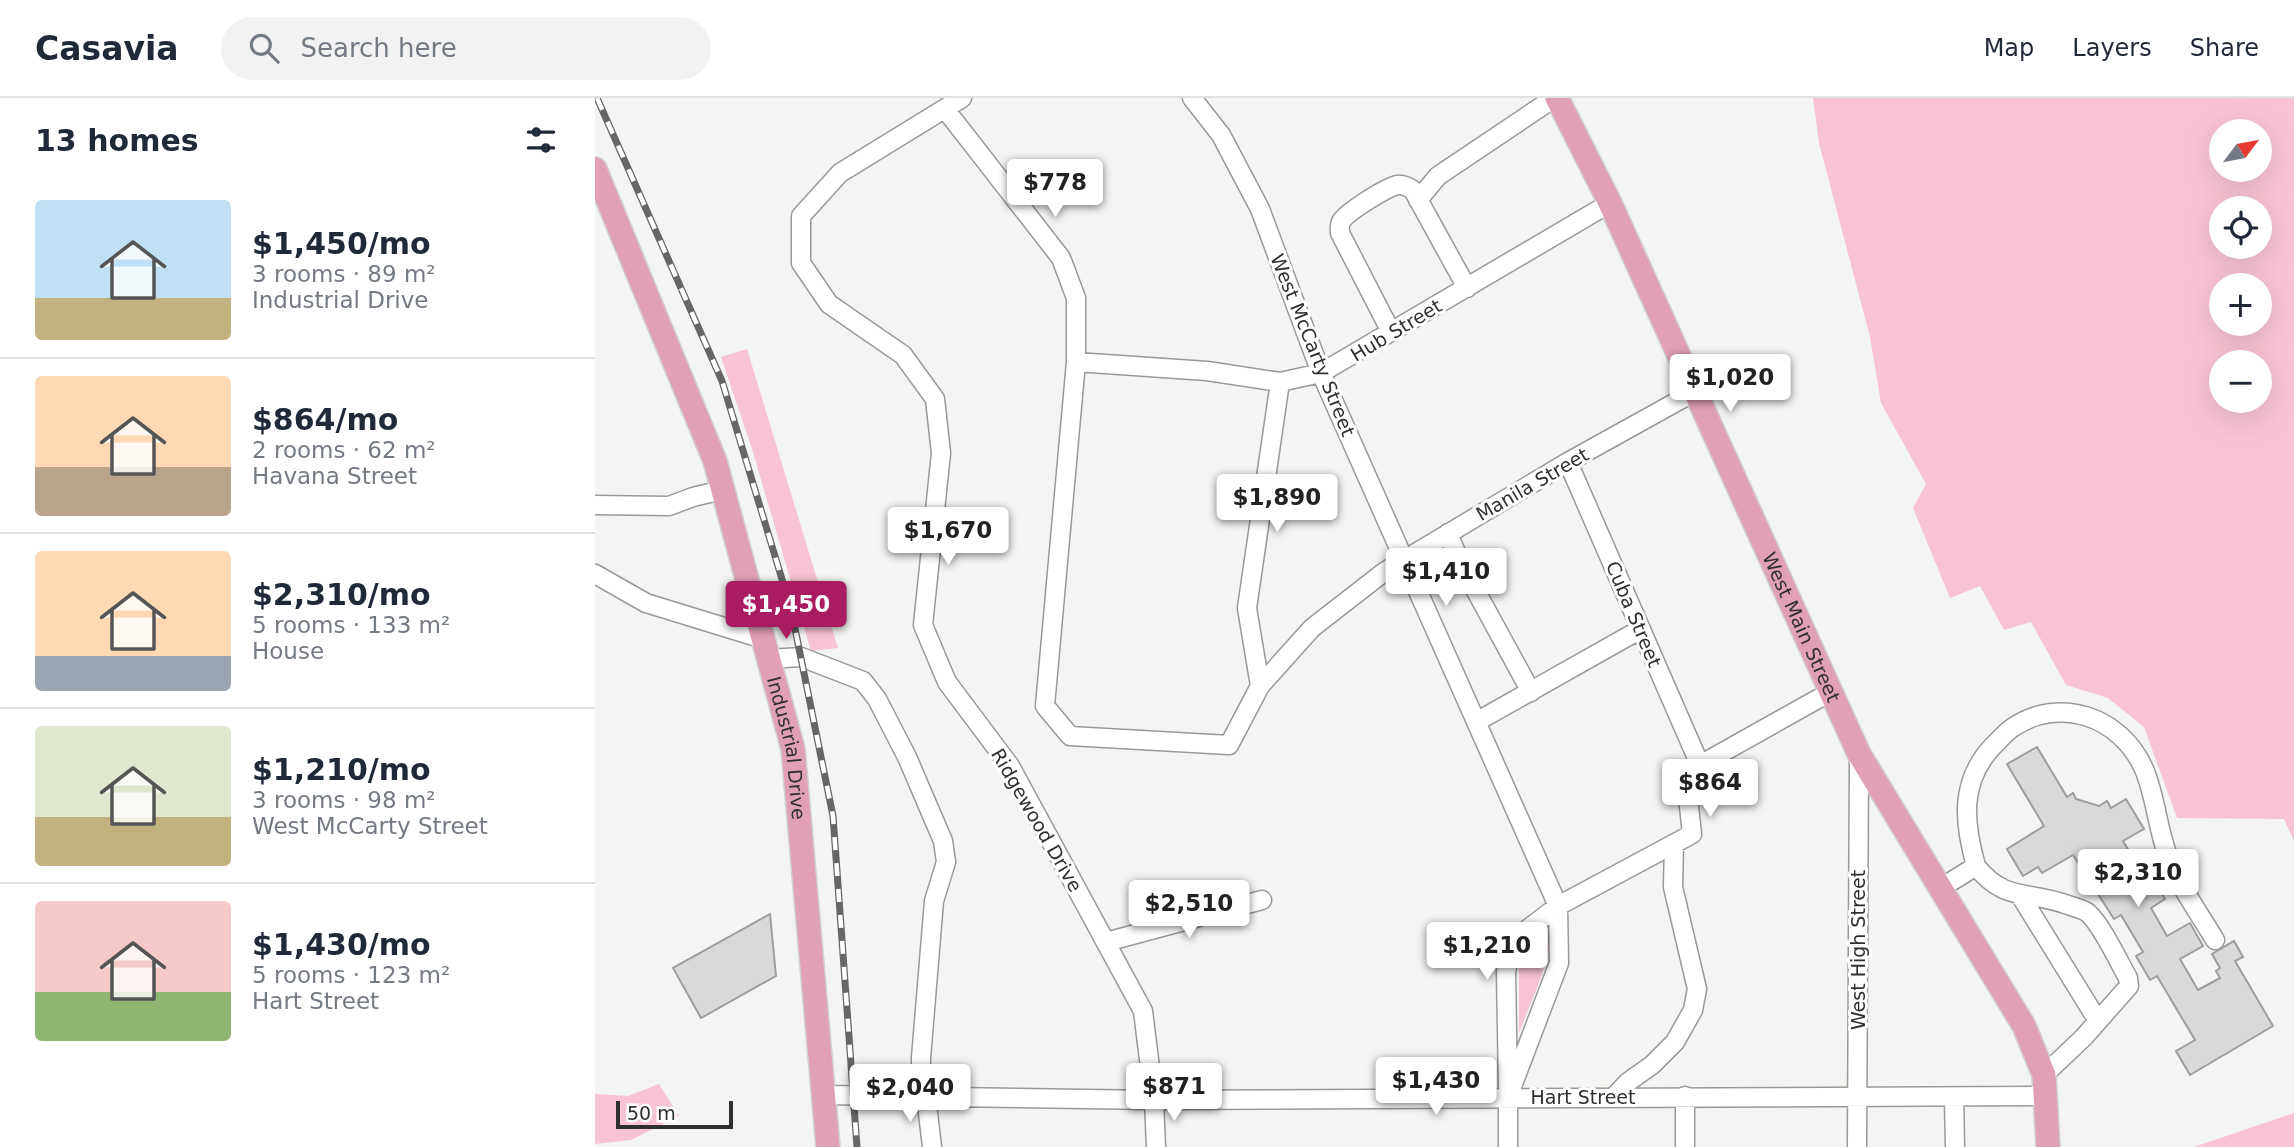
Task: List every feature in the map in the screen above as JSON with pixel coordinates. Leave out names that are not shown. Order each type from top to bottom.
[{"type":"main road","name":"West Main Street","points":[[1555,98],[1610,203],[1859,754],[2024,1026],[2046,1085],[2048,1147]]},
{"type":"main road","name":"Industrial Drive","points":[[595,169],[715,461],[793,749],[828,1147]]},
{"type":"street","name":"Ridgewood Drive","points":[[962,98],[840,173],[801,216],[801,263],[829,304],[903,355],[935,399],[941,453],[923,625],[947,682],[1010,766],[1143,1011],[1154,1100],[1156,1147]]},
{"type":"street","name":"West McCarty Street","points":[[1192,98],[1221,135],[1260,209],[1321,373],[1557,906],[1559,963],[1508,1097]]},
{"type":"street","points":[[1418,200],[1438,176],[1555,98]]},
{"type":"street","points":[[945,109],[1062,258],[1076,298],[1076,362]]},
{"type":"street","points":[[1391,332],[1340,233],[1339,226],[1347,215],[1397,185],[1405,185],[1413,190],[1467,288]]},
{"type":"street","name":"Hub Street","points":[[1076,362],[1206,371],[1280,382],[1321,373],[1610,203]]},
{"type":"street","name":"Manila Street","points":[[1076,362],[1045,706],[1070,736],[1229,745],[1260,686],[1312,628],[1404,559],[1568,462],[1696,391]]},
{"type":"street","points":[[1260,686],[1247,608],[1280,382]]},
{"type":"street","name":"Cuba Street","points":[[1568,462],[1700,765]]},
{"type":"street","points":[[595,505],[669,506],[722,490]]},
{"type":"street","points":[[1448,533],[1459,560],[1531,692]]},
{"type":"street","points":[[595,574],[646,603],[766,649],[801,657],[863,681],[877,699],[907,757],[943,841],[946,862],[934,901],[921,1058],[923,1096],[932,1147]]},
{"type":"street","points":[[1476,722],[1641,629]]},
{"type":"street","points":[[1557,906],[1692,834],[1688,788],[1700,765],[1832,691]]},
{"type":"street","points":[[2046,1085],[2130,982],[2093,920],[2084,911],[2061,902],[2007,892],[1987,881],[1976,866],[1965,820],[1968,795],[1972,781],[1989,751],[2010,729],[2034,717],[2052,713],[2081,713],[2115,730],[2128,743],[2143,767],[2167,854],[2215,940]]},
{"type":"street","name":"West High Street","points":[[1857,1147],[1859,754]]},
{"type":"street","points":[[1614,1097],[1675,1042],[1693,1010],[1697,989],[1673,887],[1674,844]]},
{"type":"street","points":[[1941,888],[1976,866]]},
{"type":"street","points":[[2020,895],[2098,1021]]},
{"type":"street","points":[[1106,942],[1262,900]]},
{"type":"street","name":"West McCarty Street","points":[[1508,1147],[1506,972],[1512,941],[1557,906]]},
{"type":"street","name":"Hart Street","points":[[825,1096],[1154,1100],[1954,1097],[2046,1085]]},
{"type":"street","points":[[1685,1096],[1685,1147]]},
{"type":"street","points":[[1954,1097],[1955,1147]]},
{"type":"shaded area","points":[[1813,98],[2294,98],[2294,841],[2284,819],[2177,818],[2144,727],[2108,698],[2066,685],[2031,622],[2004,630],[1980,586],[1950,598],[1913,508],[1926,484],[1881,403],[1870,337],[1819,143]]},
{"type":"shaded area","points":[[747,349],[838,648],[811,651],[753,452],[721,357]]},
{"type":"shaded area","points":[[1549,925],[1549,950],[1519,1033],[1519,949],[1523,941]]},
{"type":"shaded area","points":[[659,1084],[679,1116],[631,1140],[595,1144],[595,1094],[628,1096]]},
{"type":"shaded area","points":[[2294,1113],[2294,1147],[2194,1147]]},
{"type":"building","points":[[2037,747],[2067,797],[2073,793],[2076,799],[2099,806],[2107,801],[2111,808],[2126,799],[2144,829],[2123,841],[2141,870],[2156,861],[2170,887],[2161,892],[2165,899],[2151,908],[2167,936],[2190,923],[2203,946],[2180,959],[2198,990],[2220,978],[2216,971],[2220,968],[2212,954],[2234,941],[2243,957],[2235,961],[2273,1026],[2190,1075],[2176,1051],[2195,1040],[2157,976],[2150,980],[2136,956],[2143,952],[2121,915],[2114,919],[2073,855],[2042,873],[2038,867],[2023,876],[2007,849],[2044,826],[2007,764]]},
{"type":"building","points":[[770,914],[776,976],[701,1018],[673,968]]},
{"type":"railway","points":[[597,98],[722,381],[791,609],[833,816],[857,1147]]}]
